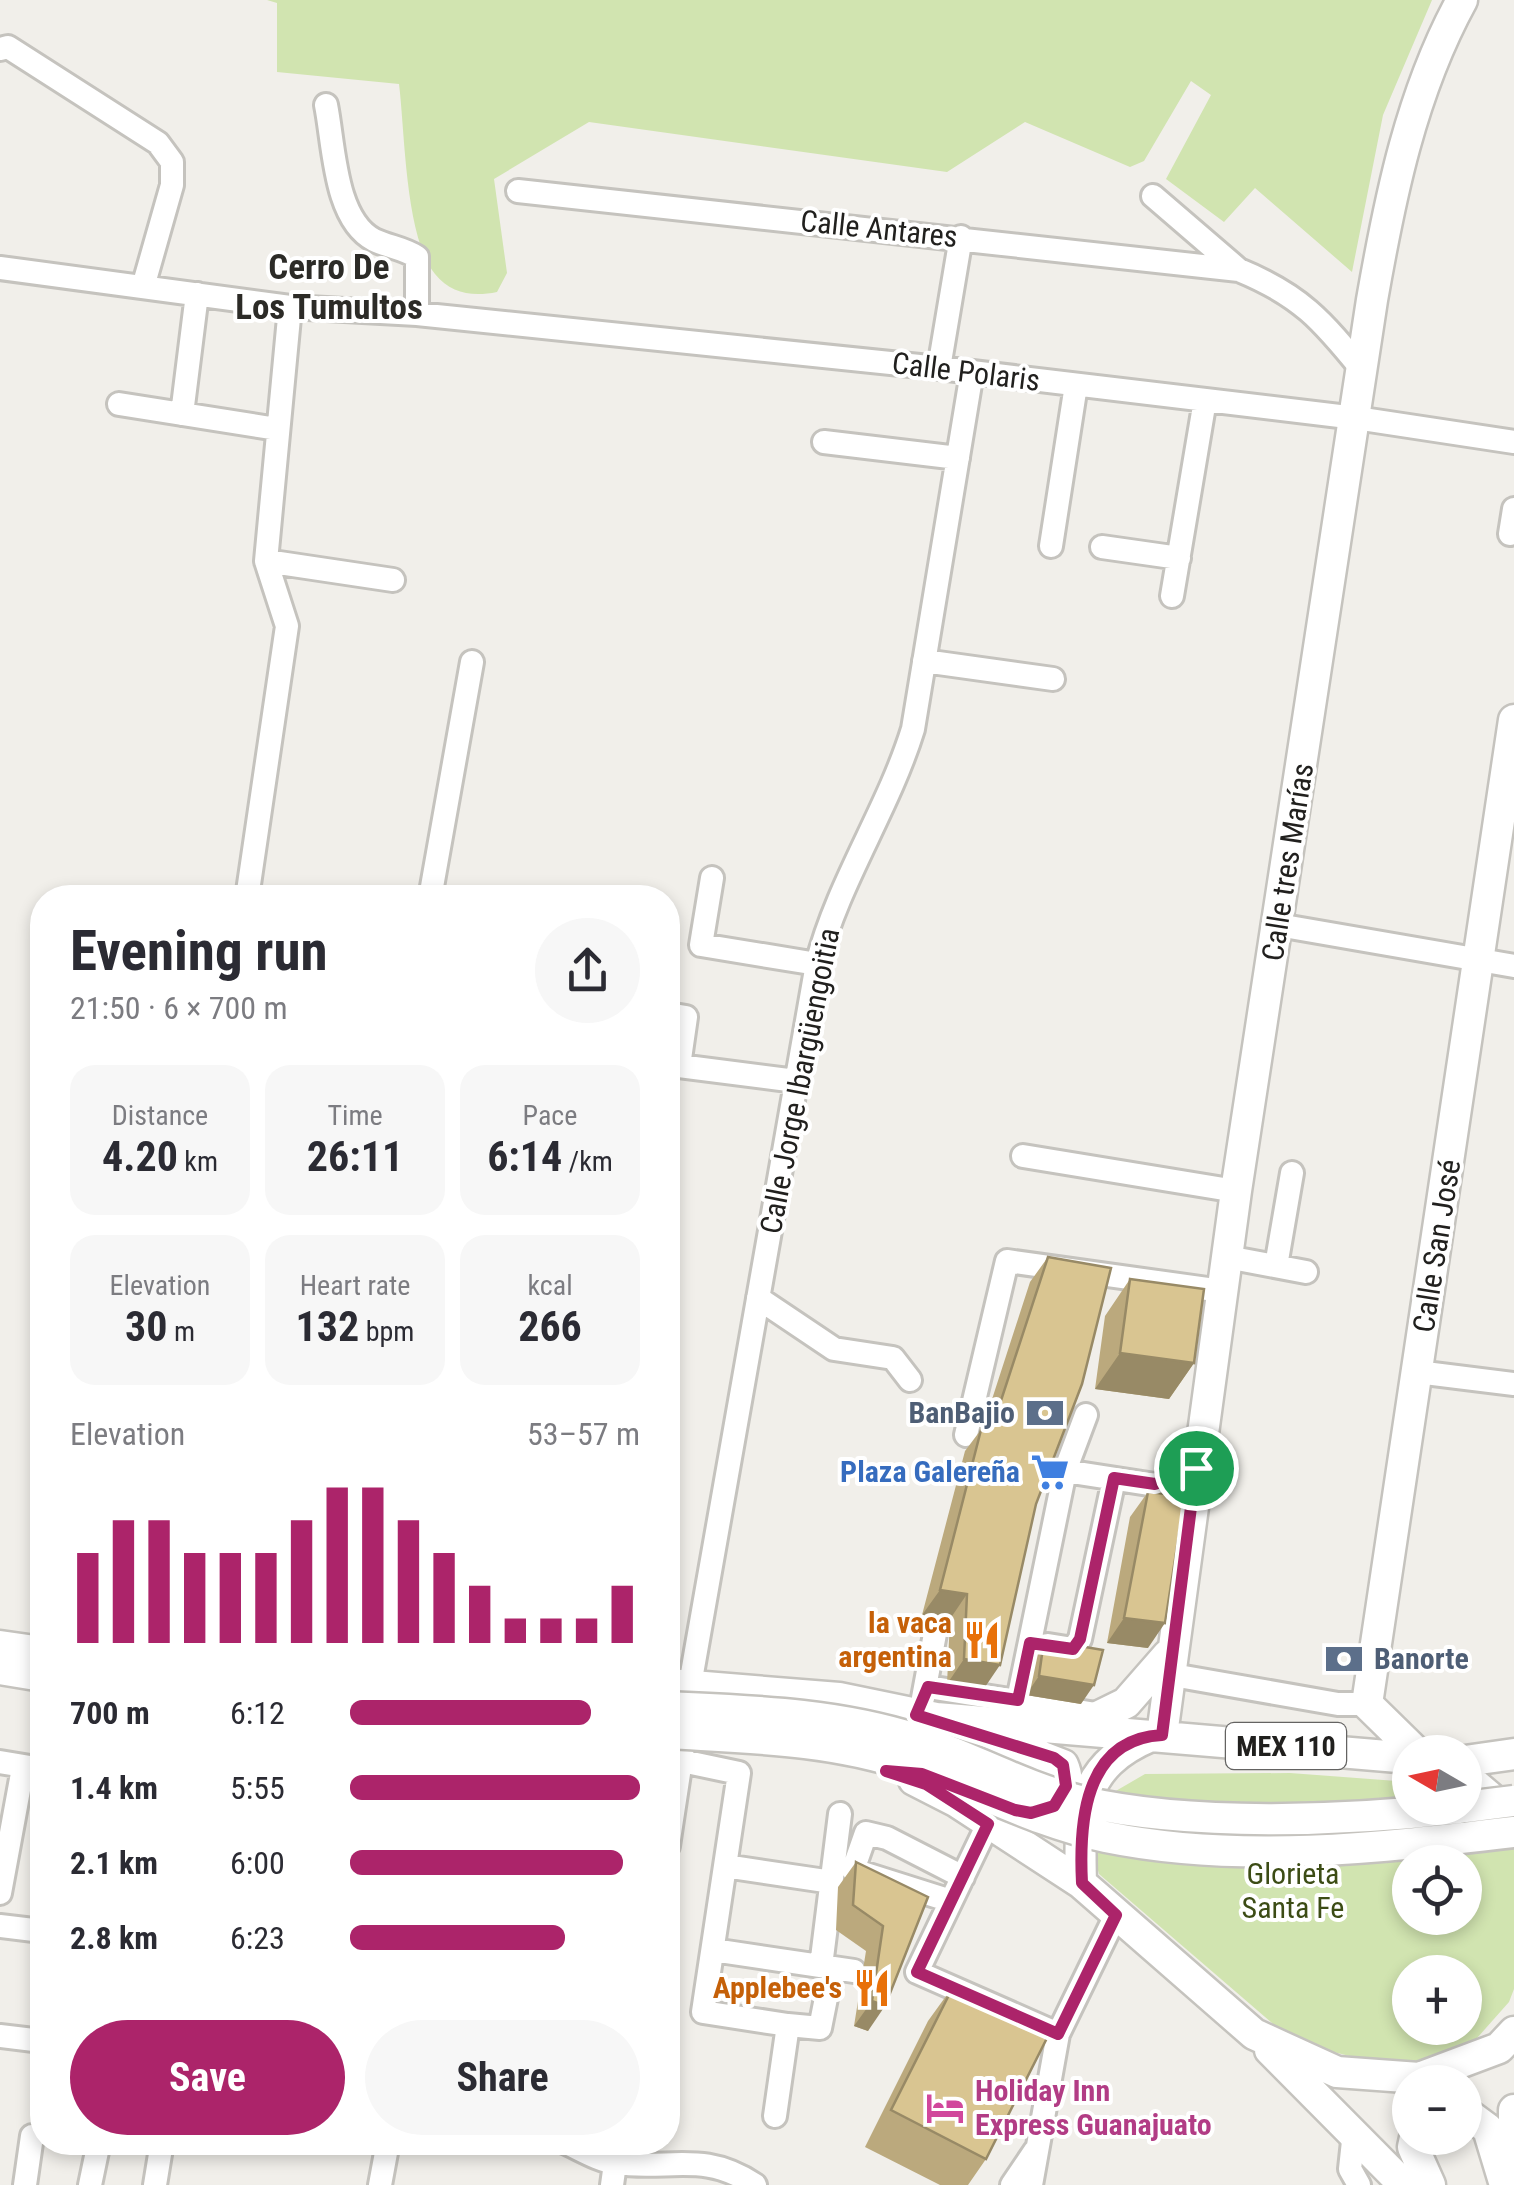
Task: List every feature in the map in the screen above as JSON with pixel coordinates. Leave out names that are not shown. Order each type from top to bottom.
[{"type":"main road","name":"Calle tres Marías","points":[[1156,1735],[1236,1190],[1390,200],[1416,107],[1462,0]]},
{"type":"main road","points":[[1440,46],[1474,0]]},
{"type":"main road","name":"Calle San José","points":[[1367,1704],[1514,720]]},
{"type":"main road","points":[[0,1646],[30,1650]]},
{"type":"main road","points":[[1076,1727],[1106,1716],[1168,1664]]},
{"type":"main road","points":[[0,1669],[30,1674]]},
{"type":"main road","name":"MEX 110","points":[[680,1684],[1392,1756]]},
{"type":"main road","points":[[1367,1704],[1399,1735]]},
{"type":"main road","points":[[886,1771],[922,1774],[1031,1813],[1054,1806],[1061,1799],[1067,1774],[1054,1758],[927,1707]]},
{"type":"main road","points":[[680,1708],[783,1713],[845,1722],[913,1738],[1080,1801],[1185,1816],[1339,1818],[1392,1813]]},
{"type":"main road","points":[[1082,1883],[1079,1830],[1088,1791],[1104,1765],[1129,1745],[1156,1735]]},
{"type":"main road","points":[[680,1746],[780,1739],[854,1752],[905,1764],[1067,1828],[1181,1848],[1398,1846],[1514,1832]]},
{"type":"main road","points":[[680,1746],[828,1758],[926,1784],[1082,1883],[1254,2034],[1404,2185]]},
{"type":"main road","points":[[1482,1759],[1514,1754]]},
{"type":"main road","points":[[1482,1791],[1514,1819]]},
{"type":"main road","points":[[1482,1805],[1514,1801]]},
{"type":"main road","points":[[1254,2034],[1337,2072],[1419,2078],[1498,2048],[1514,2032]]},
{"type":"main road","points":[[1513,2150],[1514,2110]]},
{"type":"main road","points":[[1482,2125],[1488,2129],[1505,2185]]},
{"type":"main road","points":[[1417,2155],[1430,2185]]},
{"type":"street","points":[[0,49],[8,48],[158,143],[172,162],[172,186],[143,287]]},
{"type":"street","points":[[326,104],[348,212],[375,240],[417,258],[417,314]]},
{"type":"street","name":"Calle Antares","points":[[518,191],[1239,270],[1283,288],[1322,322],[1363,370]]},
{"type":"street","name":"Calle Antares","points":[[1153,196],[1239,270]]},
{"type":"street","points":[[939,368],[962,238]]},
{"type":"street","name":"Calle Polaris","points":[[0,268],[290,307],[417,314],[939,368],[1356,418],[1514,442]]},
{"type":"street","points":[[182,414],[197,294]]},
{"type":"street","points":[[249,885],[288,626],[266,561],[290,307]]},
{"type":"street","name":"Calle Jorge Ibargüengoitia","points":[[680,1679],[758,1298],[817,964],[825,932],[902,764],[924,661],[972,372]]},
{"type":"street","points":[[1051,546],[1076,385]]},
{"type":"street","points":[[1172,596],[1205,400]]},
{"type":"street","points":[[119,404],[277,429]]},
{"type":"street","points":[[824,442],[958,458]]},
{"type":"street","points":[[1510,534],[1514,509]]},
{"type":"street","points":[[1102,547],[1179,558]]},
{"type":"street","points":[[266,561],[393,580]]},
{"type":"street","points":[[924,661],[1052,680]]},
{"type":"street","points":[[432,885],[472,662]]},
{"type":"street","points":[[712,878],[701,945],[817,964]]},
{"type":"street","points":[[1278,924],[1514,966]]},
{"type":"street","points":[[680,1016],[686,1017],[680,1059]]},
{"type":"street","points":[[680,1066],[796,1081]]},
{"type":"street","points":[[1022,1156],[1236,1190]]},
{"type":"street","points":[[1276,1266],[1292,1173]]},
{"type":"street","points":[[1227,1257],[1306,1272]]},
{"type":"street","points":[[966,1435],[1008,1261],[1222,1291]]},
{"type":"street","points":[[758,1298],[834,1349],[894,1358],[910,1380]]},
{"type":"street","points":[[1418,1372],[1514,1384]]},
{"type":"street","points":[[1018,1700],[1065,1471],[1086,1415]]},
{"type":"street","points":[[1155,1484],[1196,1468]]},
{"type":"street","points":[[1065,1471],[1155,1484],[1190,1510]]},
{"type":"street","points":[[1030,1643],[1073,1649],[1080,1639],[1114,1478]]},
{"type":"street","points":[[938,1623],[927,1707],[1018,1700],[1106,1716]]},
{"type":"street","points":[[1168,1664],[1338,1704],[1367,1704]]},
{"type":"street","points":[[680,1748],[739,1772],[703,2012],[820,2028],[836,1968],[832,1882],[840,1814]]},
{"type":"street","points":[[0,1894],[22,1766]]},
{"type":"street","points":[[988,1824],[917,1972],[1058,2034]]},
{"type":"street","points":[[952,1902],[853,1870],[866,1833],[886,1838],[964,1876]]},
{"type":"street","points":[[725,1866],[832,1882]]},
{"type":"street","points":[[1031,2185],[1058,2034],[1116,1915]]},
{"type":"street","points":[[0,1926],[30,1930]]},
{"type":"street","points":[[712,1950],[836,1968]]},
{"type":"street","points":[[775,2116],[788,2025]]},
{"type":"street","points":[[0,2036],[30,2040]]},
{"type":"street","points":[[1354,2132],[1350,2169],[1359,2185]]},
{"type":"street","points":[[1012,2185],[1037,2147]]},
{"type":"street","points":[[25,2185],[30,2150]]},
{"type":"street","points":[[90,2185],[96,2155]]},
{"type":"street","points":[[155,2185],[160,2155]]},
{"type":"street","points":[[380,2185],[386,2155]]},
{"type":"street","points":[[615,2164],[692,2164],[740,2175],[755,2185]]},
{"type":"green space","points":[[267,0],[1432,0],[1383,115],[1352,272],[1255,188],[1224,222],[1166,179],[1211,95],[1191,81],[1144,161],[1130,167],[1025,122],[947,172],[589,122],[494,179],[507,273],[497,292],[479,294],[448,286],[425,257],[412,210],[399,84],[277,72],[277,3]]},
{"type":"green space","name":"Glorieta Santa Fe","points":[[1290,1773],[1392,1781],[1392,1825],[1482,1825],[1482,1808],[1508,1831],[1514,1844],[1514,1989],[1509,2002],[1482,2032],[1482,1955],[1392,1955],[1392,2045],[1470,2046],[1413,2065],[1392,2067],[1294,2042],[1099,1874],[1091,1845],[1102,1799],[1145,1774]]},
{"type":"building","points":[[1048,1257],[1111,1268],[1082,1384],[1036,1504],[1000,1665],[964,1659],[967,1594],[940,1590],[982,1426],[992,1428]]},
{"type":"building","points":[[1130,1279],[1204,1289],[1194,1363],[1120,1353]]},
{"type":"building","points":[[1148,1492],[1185,1496],[1165,1623],[1124,1618]]},
{"type":"building","points":[[1044,1640],[1103,1650],[1094,1685],[1039,1676]]},
{"type":"building","points":[[856,1862],[928,1897],[885,2006],[872,2001],[883,1926],[853,1905]]},
{"type":"building","name":"Holiday Inn Express Guanajuato","points":[[954,1985],[1049,2034],[986,2159],[891,2110]]},
{"type":"place","name":"BanBajio","points":[[1045,1413]]},
{"type":"place","name":"Plaza Galereña","points":[[1050,1472]]},
{"type":"place","name":"la vaca argentina","points":[[982,1640]]},
{"type":"place","name":"Banorte","points":[[1344,1659]]},
{"type":"place","name":"Applebee's","points":[[872,1988]]},
{"type":"place","name":"Holiday Inn Express Guanajuato","points":[[945,2108]]},
{"type":"district","name":"Cerro De Los Tumultos","points":[[329,287]]},
{"type":"route","points":[[1196,1468],[1162,1735],[1129,1745],[1104,1765],[1083,1804],[1079,1830],[1082,1883],[1116,1915],[1058,2034],[917,1972],[988,1824],[926,1784],[886,1771],[936,1778],[1015,1810],[1042,1812],[1054,1806],[1061,1799],[1067,1774],[1054,1758],[936,1718],[916,1715],[928,1687],[1018,1700],[1030,1643],[1073,1649],[1080,1639],[1114,1478],[1155,1484],[1196,1468]]}]
